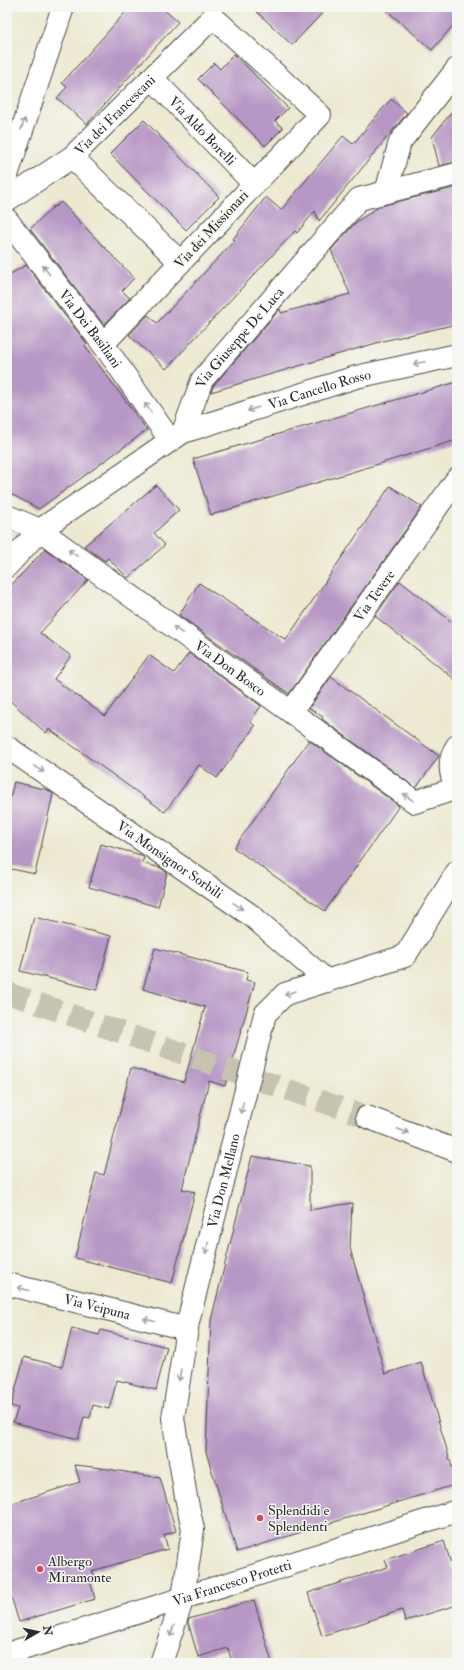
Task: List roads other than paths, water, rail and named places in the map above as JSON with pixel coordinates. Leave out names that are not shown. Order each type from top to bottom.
[{"type":"street","points":[[7,175],[63,7]]},
{"type":"street","name":"Via dei Francescani","points":[[7,200],[72,157],[213,17],[320,115]]},
{"type":"street","points":[[386,192],[400,142],[457,69]]},
{"type":"street","name":"Via Aldo Borelli","points":[[152,78],[254,184]]},
{"type":"street","name":"Via dei Missionari","points":[[103,344],[320,115]]},
{"type":"street","points":[[72,157],[180,262]]},
{"type":"street","name":"Via Giuseppe De Luca","points":[[177,436],[202,380],[359,199],[457,174]]},
{"type":"street","name":"Via Dei Basiliani","points":[[7,220],[103,344],[177,436]]},
{"type":"street","name":"Via Cancello Rosso","points":[[177,436],[356,377],[457,355]]},
{"type":"street","points":[[7,566],[40,530],[177,436]]},
{"type":"street","name":"Via Tevere","points":[[291,712],[457,479]]},
{"type":"street","name":"Via Don Bosco","points":[[7,516],[40,530],[415,802],[457,787]]},
{"type":"street","points":[[457,746],[451,759],[450,769],[457,787]]},
{"type":"street","name":"Via Monsignor Sorbili","points":[[10,756],[252,916],[327,981]]},
{"type":"street","name":"Via Don Mellano","points":[[161,1663],[183,1598],[193,1529],[186,1497],[173,1418],[187,1329],[265,1014],[285,994],[405,956],[457,872]]},
{"type":"street","points":[[367,1117],[457,1151]]},
{"type":"street","name":"Via Veipuna","points":[[7,1284],[187,1329]]},
{"type":"street","name":"Via Francesco Protetti","points":[[7,1654],[183,1598],[455,1518]]},
{"type":"tunnel","points":[[7,993],[367,1117]]},
{"type":"place","name":"Splendidi e Splendenti","points":[[260,1518]]},
{"type":"place","name":"Albergo Miramonte","points":[[40,1569]]}]
